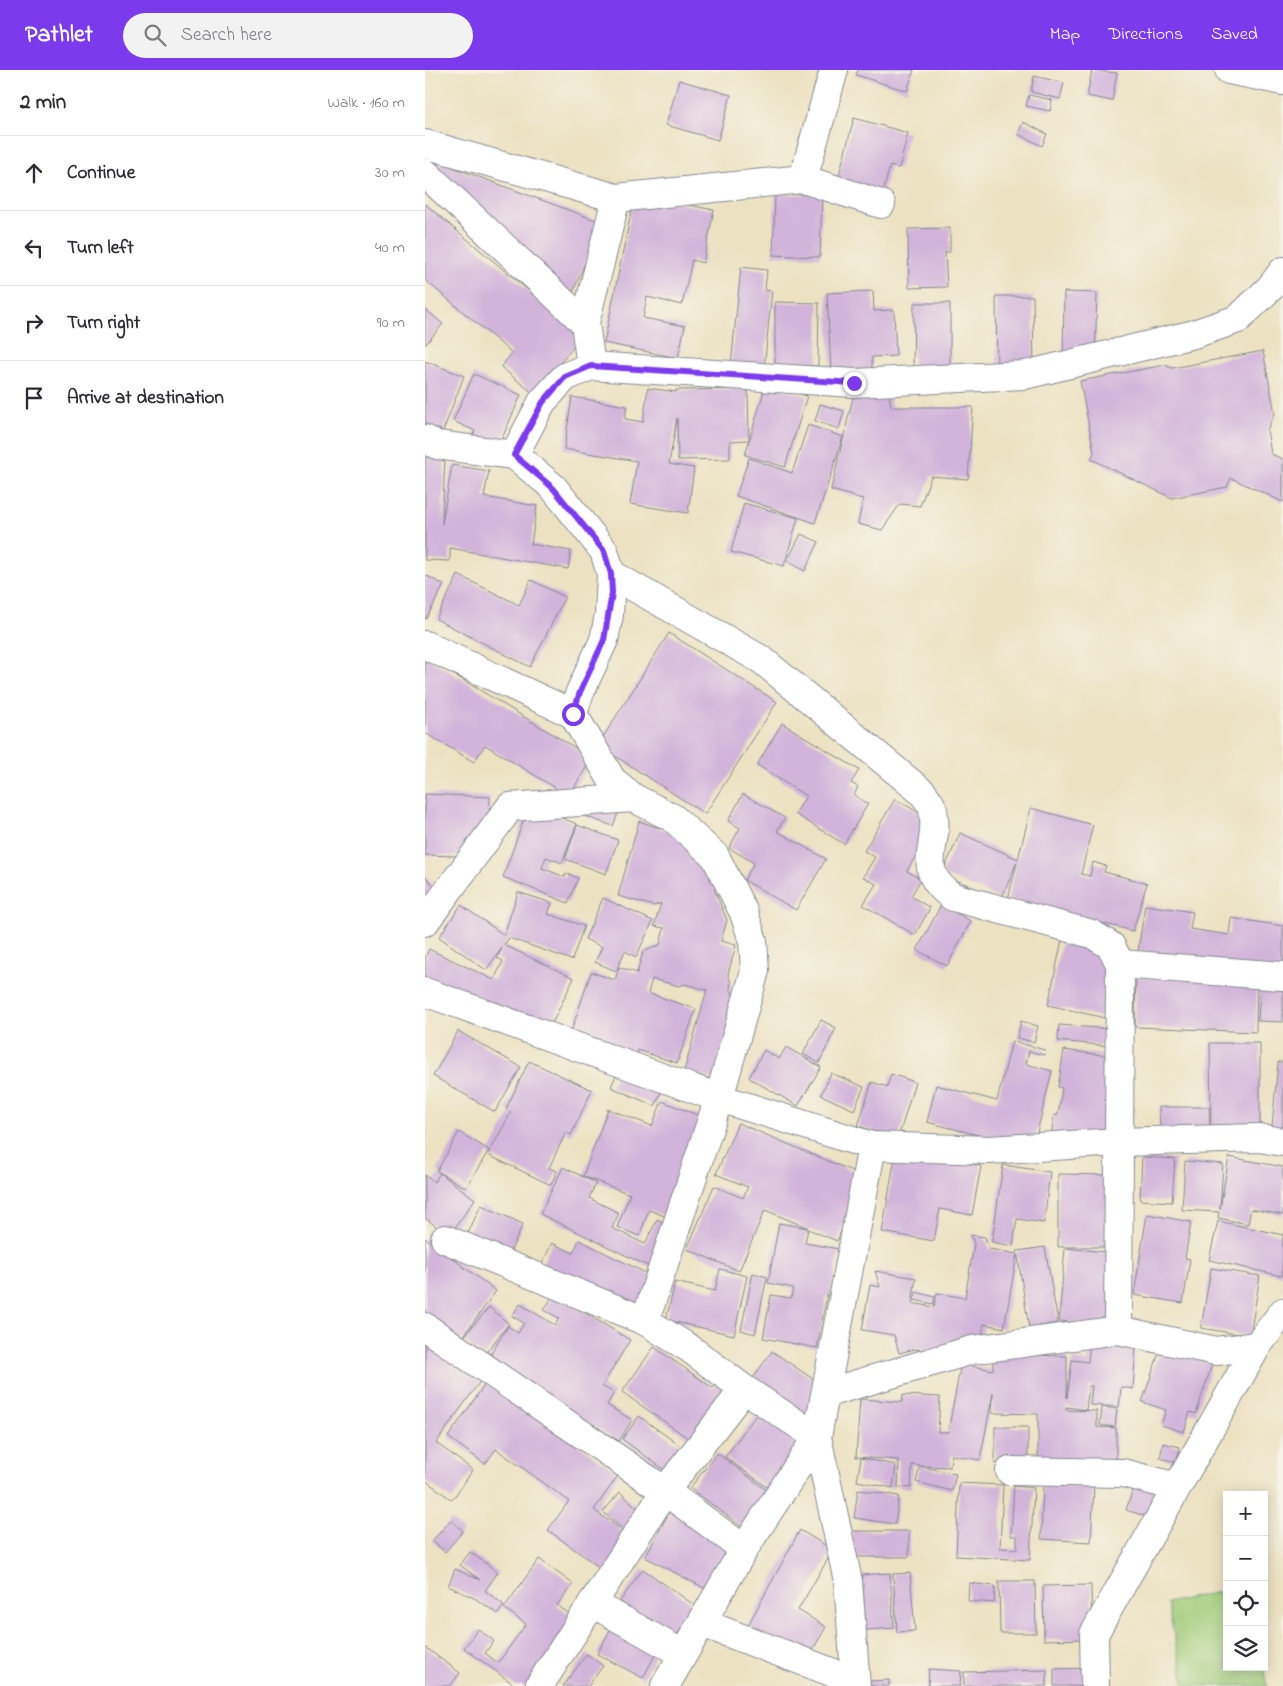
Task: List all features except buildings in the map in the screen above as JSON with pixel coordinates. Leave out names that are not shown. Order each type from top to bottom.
[{"type":"street","points":[[803,179],[834,70]]},
{"type":"street","points":[[1229,70],[1283,81]]},
{"type":"street","points":[[425,144],[616,198],[803,179],[881,204]]},
{"type":"street","points":[[425,173],[585,323]]},
{"type":"street","points":[[591,366],[585,323],[616,198]]},
{"type":"street","points":[[514,455],[543,402],[565,377],[591,366],[854,383],[1025,375],[1194,334],[1238,319],[1271,287],[1283,271]]},
{"type":"street","points":[[425,439],[437,445],[514,455],[553,488],[604,551],[611,574],[612,593],[604,640],[580,692],[573,714]]},
{"type":"street","points":[[611,574],[762,660],[923,793],[933,808],[930,872],[938,886],[953,897],[1092,934],[1111,946],[1120,964],[1118,1330]]},
{"type":"street","points":[[425,645],[573,714],[612,780],[634,798],[673,818],[715,856],[744,913],[753,940],[755,971],[719,1098],[645,1321]]},
{"type":"street","points":[[425,922],[511,807],[634,798]]},
{"type":"street","points":[[1120,964],[1283,976]]},
{"type":"street","points":[[425,992],[719,1098],[872,1146],[989,1150],[1118,1142],[1259,1138],[1283,1142]]},
{"type":"street","points":[[665,1686],[745,1549],[817,1436],[827,1393],[872,1146]]},
{"type":"street","points":[[445,1239],[645,1321],[689,1348],[744,1389],[817,1436],[848,1581],[856,1683],[701,1623]]},
{"type":"street","points":[[1095,1686],[1094,1634],[1257,1346],[1283,1312]]},
{"type":"street","points":[[425,1328],[665,1491],[745,1549]]},
{"type":"street","points":[[827,1393],[972,1350],[1118,1330],[1216,1351],[1257,1346]]},
{"type":"street","points":[[539,1686],[665,1491],[744,1389]]},
{"type":"street","points":[[1010,1471],[1123,1474],[1177,1487]]},
{"type":"street","points":[[592,1603],[683,1654]]},
{"type":"green space","points":[[1223,1591],[1223,1671],[1264,1671],[1267,1686],[1185,1686],[1167,1603]]},
{"type":"route","points":[[573,714],[580,692],[604,640],[612,593],[611,574],[604,551],[553,488],[514,455],[543,402],[565,377],[591,366],[854,383]]}]
